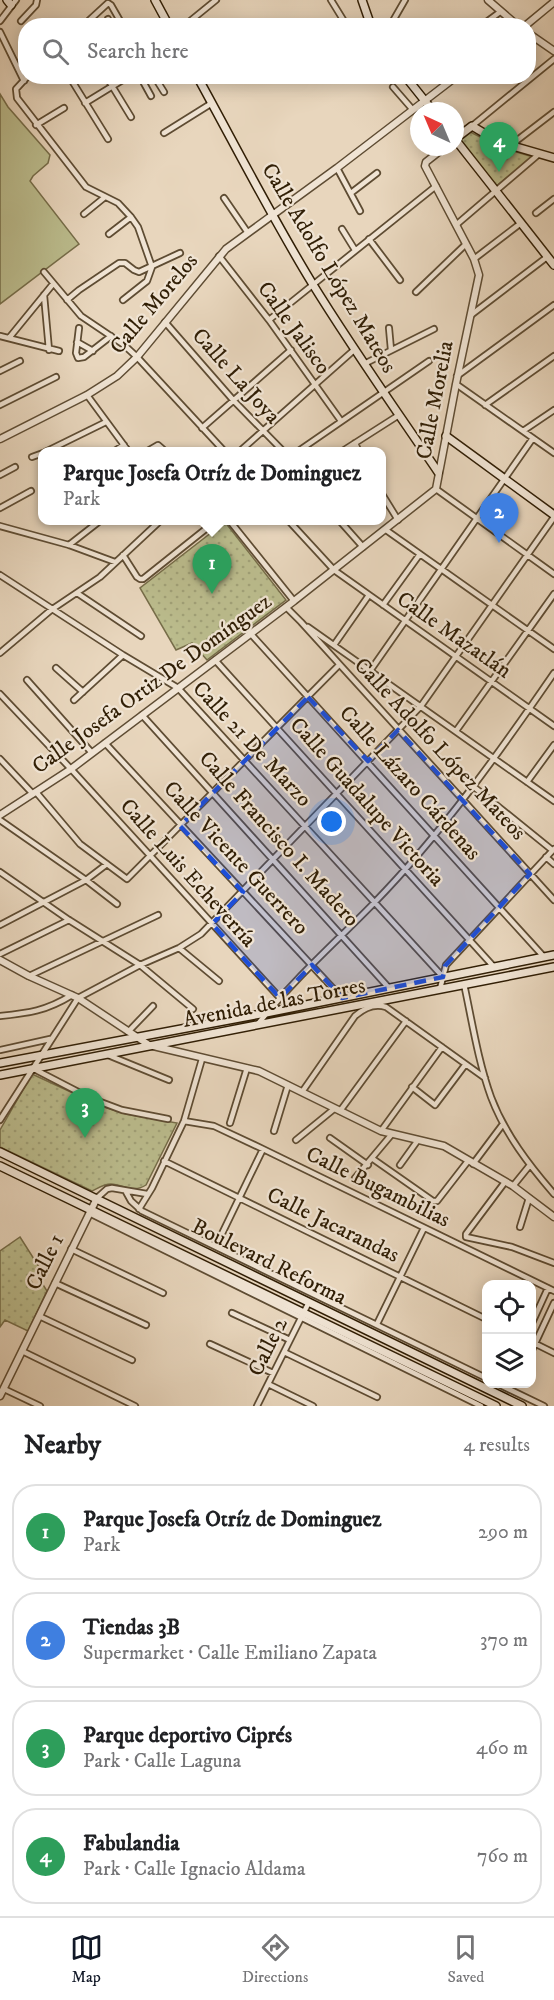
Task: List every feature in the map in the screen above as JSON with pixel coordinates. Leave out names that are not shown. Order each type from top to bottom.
[{"type":"main road","points":[[155,0],[165,18]]},
{"type":"main road","points":[[362,0],[368,18]]},
{"type":"main road","name":"Calle Adolfo López Mateos","points":[[201,84],[273,216],[313,284],[354,350],[438,472]]},
{"type":"main road","points":[[412,84],[425,101]]},
{"type":"main road","points":[[464,132],[472,126],[486,136],[510,146],[554,158]]},
{"type":"main road","points":[[464,151],[554,265]]},
{"type":"main road","points":[[446,436],[554,516]]},
{"type":"main road","name":"Avenida de las Torres","points":[[0,1063],[131,1035],[266,1013],[554,955]]},
{"type":"main road","name":"Avenida de las Torres","points":[[0,1075],[554,966]]},
{"type":"main road","name":"Boulevard Reforma","points":[[0,1152],[522,1406]]},
{"type":"main road","name":"Boulevard Reforma","points":[[0,1166],[496,1406]]},
{"type":"street","points":[[194,18],[216,0]]},
{"type":"street","points":[[331,0],[341,18]]},
{"type":"street","points":[[395,18],[405,0]]},
{"type":"street","points":[[488,0],[508,18]]},
{"type":"street","points":[[23,18],[37,1]]},
{"type":"street","points":[[0,21],[11,2]]},
{"type":"street","points":[[535,18],[554,2]]},
{"type":"street","points":[[92,18],[108,3],[118,18]]},
{"type":"street","points":[[492,18],[500,12]]},
{"type":"street","points":[[0,32],[18,65]]},
{"type":"street","points":[[536,39],[554,51]]},
{"type":"street","points":[[536,74],[554,59]]},
{"type":"street","points":[[22,84],[15,92],[17,98],[86,187],[118,203],[138,227],[152,267],[147,281],[123,300]]},
{"type":"street","points":[[74,84],[108,140]]},
{"type":"street","points":[[110,84],[131,117]]},
{"type":"street","points":[[85,103],[117,84]]},
{"type":"street","points":[[144,84],[151,96]]},
{"type":"street","points":[[159,84],[164,92]]},
{"type":"street","name":"Calle Morelos","points":[[425,101],[447,84]]},
{"type":"street","points":[[472,126],[523,84]]},
{"type":"street","points":[[393,87],[410,107]]},
{"type":"street","points":[[164,133],[212,103]]},
{"type":"street","points":[[36,125],[64,108]]},
{"type":"street","name":"Calle Morelos","points":[[0,439],[87,395],[117,376],[137,357],[219,256],[410,112]]},
{"type":"street","points":[[510,146],[554,112]]},
{"type":"street","points":[[456,225],[539,154]]},
{"type":"street","points":[[434,156],[425,164],[474,259],[521,223]]},
{"type":"street","points":[[337,168],[360,211]]},
{"type":"street","points":[[351,193],[377,173]]},
{"type":"street","points":[[269,320],[436,186]]},
{"type":"street","points":[[84,214],[105,197]]},
{"type":"street","points":[[224,198],[248,233]]},
{"type":"street","points":[[536,213],[554,199]]},
{"type":"street","points":[[109,234],[131,217]]},
{"type":"street","points":[[342,229],[355,250]]},
{"type":"street","points":[[369,239],[400,280]]},
{"type":"street","points":[[416,292],[466,244]]},
{"type":"street","points":[[67,300],[119,263],[125,262],[136,272],[180,253]]},
{"type":"street","name":"Calle Jalisco","points":[[219,256],[269,320],[341,421]]},
{"type":"street","points":[[471,315],[547,257]]},
{"type":"street","name":"Calle Morelia","points":[[294,601],[436,489],[479,270],[474,259]]},
{"type":"street","points":[[44,272],[81,316],[137,357],[220,447]]},
{"type":"street","points":[[9,338],[53,284]]},
{"type":"street","points":[[44,295],[48,350]]},
{"type":"street","points":[[457,376],[554,304]]},
{"type":"street","name":"Calle La Joya","points":[[165,322],[234,401],[279,447]]},
{"type":"street","points":[[79,328],[76,353],[78,358],[93,351],[111,336]]},
{"type":"street","points":[[389,328],[392,350]]},
{"type":"street","points":[[364,364],[434,329]]},
{"type":"street","points":[[0,336],[59,351]]},
{"type":"street","points":[[77,342],[93,351]]},
{"type":"street","points":[[202,428],[291,350]]},
{"type":"street","points":[[244,447],[354,350]]},
{"type":"street","points":[[485,405],[554,356]]},
{"type":"street","points":[[304,447],[429,361]]},
{"type":"street","points":[[0,371],[20,362]]},
{"type":"street","points":[[0,405],[56,377]]},
{"type":"street","points":[[456,384],[554,453]]},
{"type":"street","points":[[87,395],[124,445],[121,447]]},
{"type":"street","points":[[523,431],[554,410]]},
{"type":"street","points":[[349,447],[399,415]]},
{"type":"street","points":[[54,447],[106,422]]},
{"type":"street","points":[[370,670],[533,438]]},
{"type":"street","points":[[355,443],[357,447]]},
{"type":"street","points":[[32,458],[38,455]]},
{"type":"street","points":[[0,475],[15,467]]},
{"type":"street","points":[[436,489],[554,574]]},
{"type":"street","points":[[0,508],[31,491]]},
{"type":"street","points":[[386,502],[398,521]]},
{"type":"street","points":[[0,1016],[36,1012],[55,1006],[179,948],[196,938],[212,924],[421,706],[554,516]]},
{"type":"street","points":[[69,545],[95,525]]},
{"type":"street","points":[[0,654],[51,610],[100,577],[156,525]]},
{"type":"street","points":[[123,555],[140,579],[210,525]]},
{"type":"street","points":[[233,525],[294,601]]},
{"type":"street","name":"Calle Mazatlán","points":[[293,525],[334,570],[554,726]]},
{"type":"street","points":[[343,525],[363,547]]},
{"type":"street","points":[[0,526],[69,545],[116,562]]},
{"type":"street","points":[[386,530],[554,649]]},
{"type":"street","points":[[383,605],[420,554]]},
{"type":"street","name":"Calle 21 De Marzo","points":[[0,575],[51,610],[178,688],[443,977]]},
{"type":"street","points":[[76,593],[141,636]]},
{"type":"street","points":[[456,731],[554,594]]},
{"type":"street","points":[[334,645],[369,595]]},
{"type":"street","name":"Calle Josefa Ortiz De Domínguez","points":[[0,815],[71,769],[294,601]]},
{"type":"street","points":[[286,607],[300,622],[554,801]]},
{"type":"street","name":"Calle Adolfo López Mateos","points":[[300,622],[554,900]]},
{"type":"street","name":"Calle Lázaro Cárdenas","points":[[250,633],[544,957]]},
{"type":"street","points":[[74,700],[123,655]]},
{"type":"street","name":"Calle Guadalupe Victoria","points":[[214,660],[494,967]]},
{"type":"street","points":[[0,759],[80,844],[127,879],[338,666]]},
{"type":"street","points":[[56,668],[83,692]]},
{"type":"street","points":[[258,1024],[341,934],[375,902],[474,787],[554,673]]},
{"type":"street","points":[[27,680],[92,753]]},
{"type":"street","name":"Calle Luis Echeverría","points":[[0,694],[280,998]]},
{"type":"street","name":"Calle Francisco I. Madero","points":[[141,715],[389,988]]},
{"type":"street","name":"Calle Vicente Guerrero","points":[[105,743],[342,998]]},
{"type":"street","points":[[527,782],[554,745]]},
{"type":"street","name":"Calle Adolfo López Mateos","points":[[474,787],[553,850]]},
{"type":"street","points":[[0,820],[86,879],[117,904]]},
{"type":"street","points":[[440,989],[446,965],[553,850]]},
{"type":"street","name":"Calle Adolfo López Mateos","points":[[546,857],[554,864]]},
{"type":"street","points":[[0,919],[3,924],[86,879],[107,864]]},
{"type":"street","points":[[0,872],[69,920],[140,965],[193,1009]]},
{"type":"street","points":[[29,976],[158,915]]},
{"type":"street","points":[[0,954],[69,920]]},
{"type":"street","points":[[179,948],[219,981]]},
{"type":"street","points":[[0,960],[75,997],[149,1045],[269,1075],[381,1131],[444,1146],[513,1186],[554,1216]]},
{"type":"street","points":[[464,984],[485,1078],[503,1124],[530,1165],[554,1194]]},
{"type":"street","points":[[0,1120],[75,997]]},
{"type":"street","points":[[302,1092],[355,1016],[367,1007],[381,1005],[485,1078]]},
{"type":"street","points":[[131,1035],[153,1006]]},
{"type":"street","points":[[296,1140],[337,1110],[406,1021]]},
{"type":"street","points":[[0,1050],[51,1039]]},
{"type":"street","points":[[381,1131],[442,1047]]},
{"type":"street","points":[[105,1054],[169,1080]]},
{"type":"street","points":[[139,1209],[152,1188],[184,1121],[202,1059]]},
{"type":"street","points":[[412,1087],[435,1105],[465,1065]]},
{"type":"street","points":[[33,1068],[122,1110],[168,1119]]},
{"type":"street","points":[[230,1123],[247,1068]]},
{"type":"street","points":[[274,1131],[288,1085]]},
{"type":"street","name":"Calle Bugambilias","points":[[184,1121],[214,1126],[554,1291]]},
{"type":"street","points":[[373,1159],[437,1202],[503,1124]]},
{"type":"street","points":[[355,1178],[392,1134]]},
{"type":"street","points":[[330,1138],[368,1165]]},
{"type":"street","points":[[400,1165],[418,1140]]},
{"type":"street","points":[[216,1246],[263,1149]]},
{"type":"street","name":"Calle Jacarandas","points":[[164,1161],[482,1317]]},
{"type":"street","points":[[513,1186],[530,1165]]},
{"type":"street","points":[[505,1182],[466,1237],[512,1247],[554,1263]]},
{"type":"street","points":[[97,1198],[108,1189],[147,1194]]},
{"type":"street","points":[[126,1192],[139,1209],[482,1376]]},
{"type":"street","name":"Calle 1","points":[[0,1396],[97,1198]]},
{"type":"street","points":[[520,1227],[529,1198]]},
{"type":"street","points":[[376,1324],[424,1228]]},
{"type":"street","points":[[71,1249],[163,1293]]},
{"type":"street","points":[[55,1283],[146,1325]]},
{"type":"street","points":[[536,1313],[548,1288]]},
{"type":"street","name":"Calle 2","points":[[257,1406],[309,1302]]},
{"type":"street","points":[[536,1337],[554,1303]]},
{"type":"street","points":[[232,1313],[290,1340]]},
{"type":"street","points":[[303,1314],[481,1406]]},
{"type":"street","points":[[39,1316],[132,1360]]},
{"type":"street","points":[[210,1344],[273,1373]]},
{"type":"street","points":[[536,1344],[554,1353]]},
{"type":"street","points":[[22,1351],[135,1406]]},
{"type":"street","points":[[284,1352],[376,1397]]},
{"type":"street","points":[[268,1384],[313,1406]]},
{"type":"street","points":[[508,1388],[544,1406]]},
{"type":"street","points":[[4,1389],[40,1406]]},
{"type":"highlighted area","points":[[308,697],[368,761],[398,730],[530,874],[445,966],[443,977],[342,998],[312,965],[280,998],[212,924],[243,892],[180,826]]},
{"type":"green space","points":[[0,94],[8,107],[50,155],[48,163],[30,181],[79,244],[0,304]]},
{"type":"green space","points":[[468,131],[503,148],[533,157],[495,187],[464,148],[464,135]]},
{"type":"green space","points":[[221,525],[227,525],[286,600],[207,660],[192,643],[176,650],[140,588]]},
{"type":"green space","points":[[32,1074],[101,1106],[126,1114],[177,1123],[146,1185],[133,1188],[108,1184],[92,1191],[0,1147],[0,1130]]},
{"type":"green space","points":[[20,1237],[41,1270],[29,1278],[35,1287],[42,1283],[47,1291],[28,1331],[5,1320],[0,1327],[0,1251]]},
{"type":"place","name":"Fabulandia","points":[[499,172]]},
{"type":"place","name":"Tiendas 3B","points":[[499,543]]},
{"type":"place","name":"Parque Josefa Otríz de Dominguez","points":[[212,594]]},
{"type":"place","name":"Parque deportivo Ciprés","points":[[85,1138]]}]
